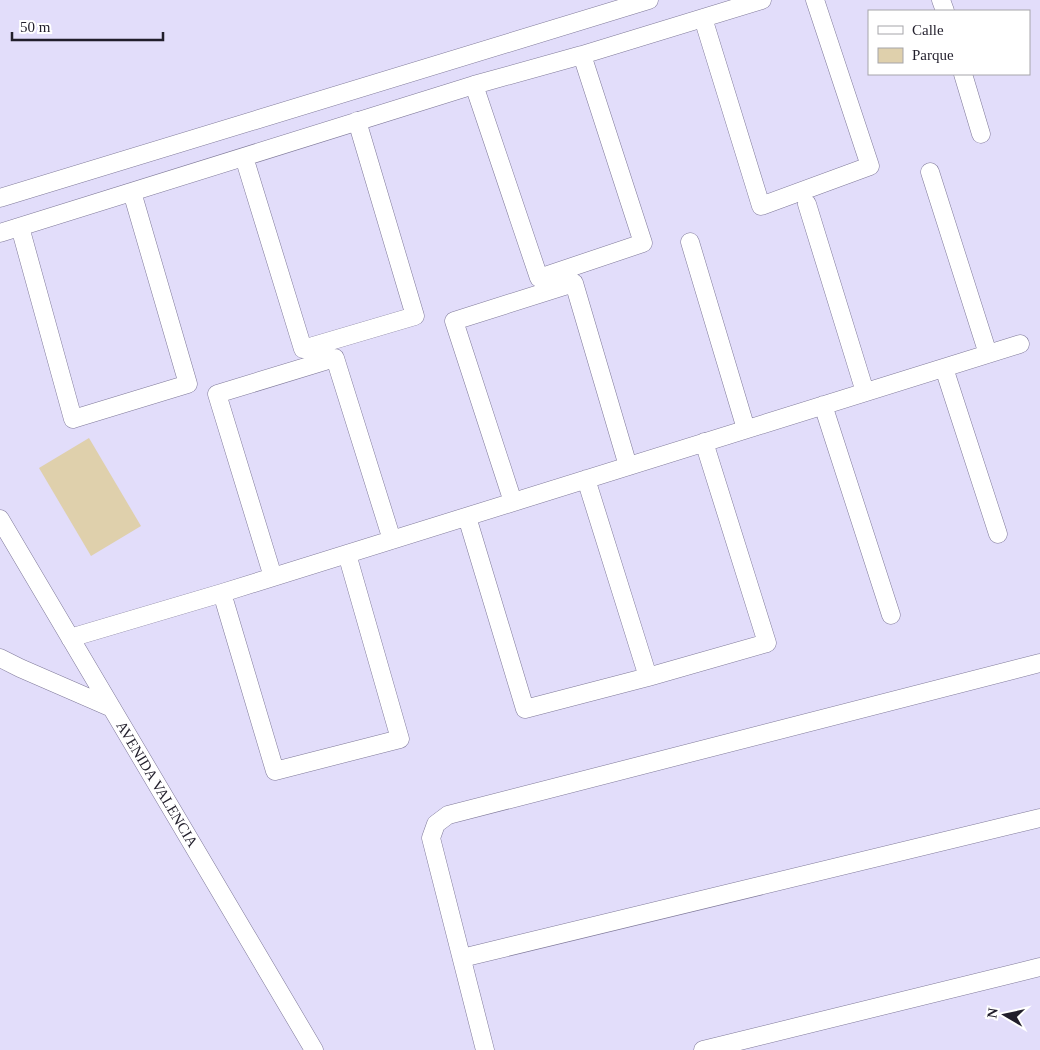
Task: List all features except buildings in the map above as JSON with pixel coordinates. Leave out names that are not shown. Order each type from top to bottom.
[{"type":"street","points":[[0,198],[649,0]]},
{"type":"street","points":[[0,233],[474,85],[582,55],[762,0]]},
{"type":"street","points":[[703,18],[761,206],[870,166],[815,0]]},
{"type":"street","points":[[474,85],[540,278],[643,244],[582,55]]},
{"type":"street","points":[[963,75],[981,134]]},
{"type":"street","points":[[244,157],[303,349],[415,316],[357,121]]},
{"type":"street","points":[[930,172],[988,354]]},
{"type":"street","points":[[20,227],[73,420],[188,384],[132,192]]},
{"type":"street","points":[[808,204],[865,392]]},
{"type":"street","points":[[690,242],[746,429]]},
{"type":"street","points":[[513,502],[454,321],[574,283],[628,466]]},
{"type":"street","points":[[70,638],[222,593],[1020,344]]},
{"type":"street","points":[[273,577],[217,394],[335,358],[392,540]]},
{"type":"street","points":[[944,368],[998,534]]},
{"type":"street","points":[[823,406],[891,615]]},
{"type":"street","points":[[466,516],[525,709],[767,643],[704,442]]},
{"type":"street","points":[[586,479],[648,677]]},
{"type":"street","name":"AVENIDA VALENCIA","points":[[0,519],[314,1050]]},
{"type":"street","points":[[222,593],[275,771],[400,739],[347,554]]},
{"type":"street","points":[[0,658],[112,708]]},
{"type":"street","points":[[485,1050],[431,838],[436,824],[448,815],[1040,663]]},
{"type":"street","points":[[462,958],[1040,818]]},
{"type":"street","points":[[703,1050],[1040,967]]},
{"type":"green space","points":[[89,438],[141,526],[91,556],[39,468]]}]
